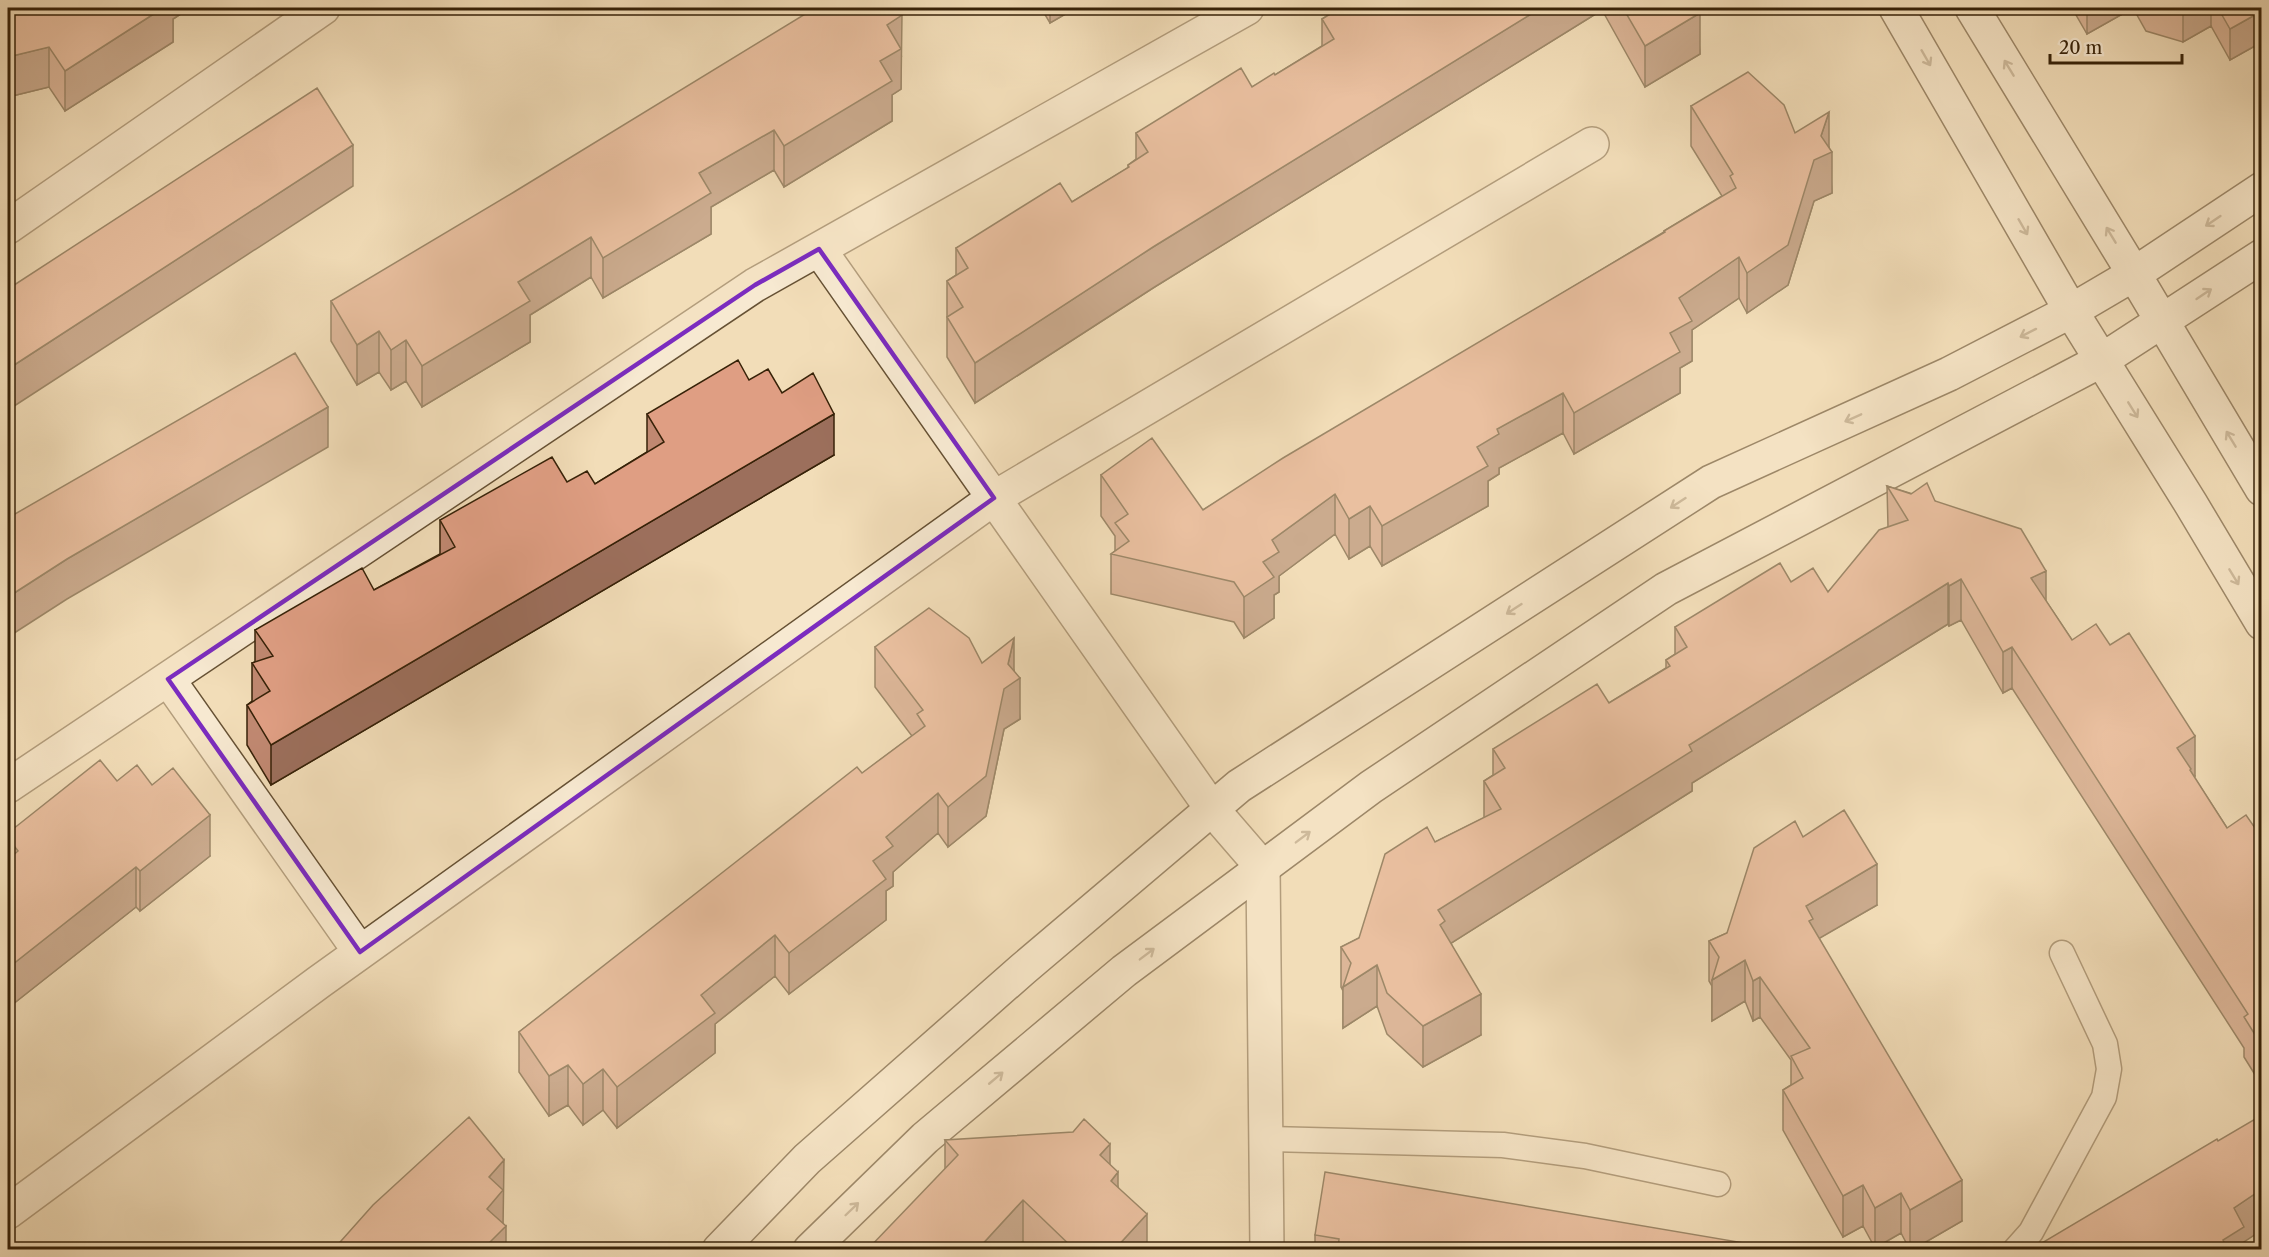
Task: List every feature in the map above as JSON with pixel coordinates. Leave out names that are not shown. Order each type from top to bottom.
[{"type":"street","points":[[8,227],[323,8]]},
{"type":"street","points":[[8,786],[755,285],[1247,8]]},
{"type":"street","points":[[1896,8],[2071,311],[2262,624]]},
{"type":"street","points":[[1972,8],[2262,489]]},
{"type":"street","points":[[8,1212],[360,952],[994,498],[1592,144]]},
{"type":"street","points":[[719,1250],[807,1159],[1023,969],[1239,786],[1711,482],[1949,374],[2071,311],[2134,274],[2262,189]]},
{"type":"street","points":[[819,249],[1212,809],[1263,868],[1267,1250]]},
{"type":"street","points":[[810,1250],[934,1130],[1124,971],[1371,787],[1666,589],[2102,360],[2262,256]]},
{"type":"street","points":[[168,679],[360,952]]},
{"type":"lane","points":[[2015,1250],[2031,1232],[2104,1097],[2109,1069],[2105,1044],[2062,953]]},
{"type":"lane","points":[[1267,1139],[1503,1145],[1585,1156],[1718,1184]]},
{"type":"highlighted area","points":[[819,249],[994,498],[360,952],[168,679],[755,285]]},
{"type":"building","points":[[8,8],[163,8],[65,71],[49,47],[8,57]]},
{"type":"building","points":[[815,8],[898,8],[902,15],[887,25],[901,49],[880,61],[892,81],[784,146],[774,130],[699,173],[711,193],[603,258],[591,237],[518,282],[530,301],[422,366],[406,340],[391,350],[379,331],[357,345],[331,301]]},
{"type":"building","points":[[1340,8],[1541,8],[1153,247],[975,363],[947,317],[963,307],[947,281],[968,268],[956,248],[1060,183],[1072,202],[1129,167],[1128,165],[1148,152],[1136,133],[1241,68],[1252,87],[1334,39],[1322,19]]},
{"type":"building","points":[[1623,8],[1696,8],[1700,13],[1645,46]]},
{"type":"building","points":[[2171,8],[2189,8],[2183,11]]},
{"type":"building","points":[[2218,8],[2262,8],[2262,11],[2230,29]]},
{"type":"building","points":[[1748,72],[1784,105],[1795,133],[1829,112],[1821,136],[1832,152],[1814,160],[1788,245],[1747,273],[1739,257],[1679,298],[1692,321],[1670,333],[1680,352],[1574,413],[1563,393],[1497,429],[1499,434],[1477,447],[1488,466],[1382,526],[1370,506],[1349,519],[1335,494],[1272,540],[1279,552],[1263,562],[1274,577],[1244,597],[1234,582],[1111,554],[1129,541],[1115,523],[1128,514],[1101,475],[1152,438],[1203,510],[1283,458],[1736,188],[1730,176],[1733,174],[1691,106]]},
{"type":"building","points":[[317,88],[353,145],[8,369],[8,289]]},
{"type":"building","points":[[295,353],[328,407],[67,559],[8,597],[8,518]]},
{"type":"building","points":[[738,360],[749,380],[768,369],[782,393],[813,373],[834,414],[271,745],[247,705],[270,691],[252,663],[273,656],[255,630],[362,568],[374,590],[455,547],[440,520],[552,457],[567,482],[587,471],[595,484],[664,442],[647,414]]},
{"type":"building","points":[[1927,483],[1935,501],[2021,529],[2046,571],[2031,578],[2072,640],[2096,624],[2110,645],[2129,633],[2195,736],[2177,748],[2227,828],[2246,815],[2262,838],[2262,1046],[2244,1017],[2248,1014],[2012,647],[2003,652],[1961,579],[1949,586],[1948,583],[1689,745],[1692,751],[1438,910],[1445,921],[1440,925],[1481,994],[1423,1026],[1387,993],[1377,965],[1343,987],[1351,963],[1341,947],[1359,938],[1385,854],[1427,827],[1435,842],[1501,809],[1484,781],[1505,768],[1493,749],[1597,684],[1609,703],[1670,666],[1666,660],[1687,647],[1675,627],[1780,563],[1791,582],[1813,568],[1828,592],[1879,530],[1908,520],[1887,486],[1911,494]]},
{"type":"building","points":[[929,608],[969,638],[982,663],[1014,638],[1008,664],[1020,678],[1004,689],[986,776],[948,807],[938,793],[886,837],[893,846],[873,861],[886,879],[789,953],[775,935],[701,995],[715,1013],[617,1087],[603,1069],[583,1084],[568,1065],[549,1076],[519,1032],[857,767],[862,773],[925,726],[917,714],[923,710],[875,647]]},
{"type":"building","points":[[100,760],[117,781],[137,765],[152,785],[173,768],[210,815],[140,871],[136,867],[8,968],[8,860],[18,851],[8,838],[8,833]]},
{"type":"building","points":[[1844,810],[1877,864],[1806,906],[1813,919],[1809,921],[1962,1180],[1910,1210],[1901,1193],[1875,1208],[1863,1185],[1843,1196],[1783,1090],[1803,1078],[1791,1056],[1810,1048],[1760,977],[1753,981],[1745,960],[1712,980],[1719,957],[1709,941],[1727,933],[1754,848],[1795,821],[1803,837]]},
{"type":"building","points":[[2262,1115],[2262,1189],[2234,1208],[2244,1227],[2223,1240],[2228,1250],[2030,1250],[2217,1139],[2218,1141]]},
{"type":"building","points":[[469,1117],[504,1160],[489,1177],[503,1190],[487,1209],[506,1226],[482,1250],[333,1250],[373,1205]]},
{"type":"building","points":[[1084,1119],[1110,1144],[1100,1155],[1118,1172],[1111,1181],[1147,1214],[1114,1250],[1075,1250],[1023,1200],[977,1250],[867,1250],[958,1155],[945,1140],[1073,1132]]},
{"type":"building","points":[[1325,1172],[1756,1245],[1755,1250],[1338,1250],[1339,1239],[1315,1235]]}]
